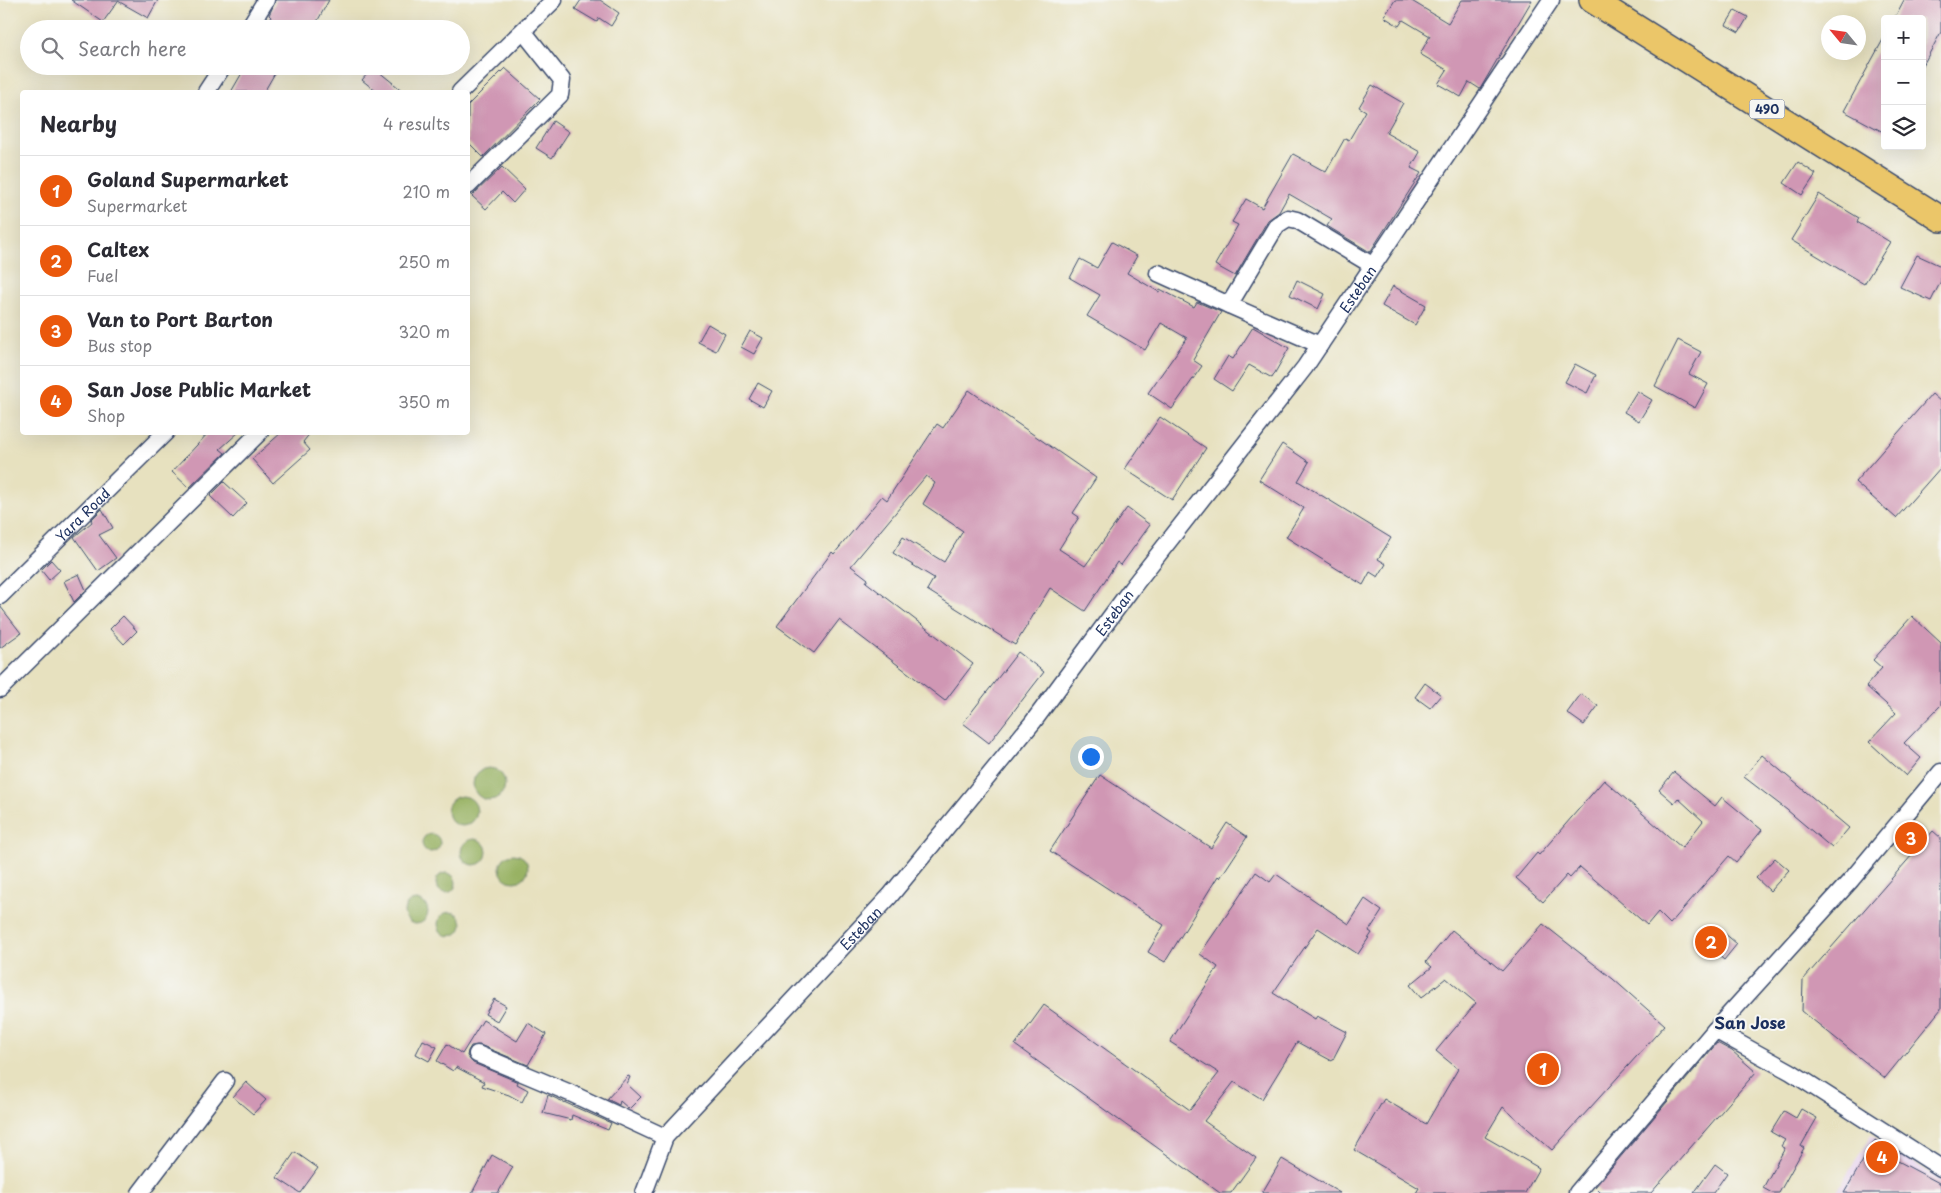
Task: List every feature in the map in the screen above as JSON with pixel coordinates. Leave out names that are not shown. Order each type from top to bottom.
[{"type":"main road","name":"490","points":[[1592,0],[1941,219]]},
{"type":"street","points":[[254,20],[266,0]]},
{"type":"street","points":[[462,90],[554,0]]},
{"type":"street","name":"Esteban","points":[[644,1193],[665,1137],[890,896],[1034,722],[1132,588],[1305,367],[1551,0]]},
{"type":"street","points":[[470,184],[560,95],[562,80],[522,31]]},
{"type":"street","points":[[207,90],[218,75]]},
{"type":"street","points":[[1230,305],[1276,225],[1288,218],[1297,220],[1372,265]]},
{"type":"street","points":[[1158,273],[1320,345]]},
{"type":"street","name":"Yara Road","points":[[0,596],[163,435]]},
{"type":"street","points":[[0,689],[257,435]]},
{"type":"street","points":[[1576,1193],[1715,1030],[1851,880],[1941,772]]},
{"type":"street","points":[[1715,1030],[1791,1072],[1941,1168]]},
{"type":"street","points":[[477,1054],[570,1093],[665,1137]]},
{"type":"street","points":[[140,1193],[225,1081]]},
{"type":"shaded area","points":[[1871,1135],[1941,1180],[1941,1193],[1836,1193]]},
{"type":"green space","points":[[489,768],[500,773],[505,784],[500,795],[489,800],[478,795],[473,784],[478,773]]},
{"type":"green space","points":[[462,796],[472,801],[477,811],[472,821],[462,826],[452,821],[447,811],[452,801]]},
{"type":"green space","points":[[427,834],[435,834],[440,839],[438,850],[427,852],[422,847],[422,839]]},
{"type":"green space","points":[[474,839],[483,843],[487,852],[483,861],[474,865],[465,861],[461,852],[465,843]]},
{"type":"green space","points":[[514,854],[524,858],[528,868],[524,878],[514,882],[504,878],[500,868],[504,858]]},
{"type":"green space","points":[[446,873],[453,876],[456,883],[453,890],[446,893],[439,890],[436,883],[439,876]]},
{"type":"green space","points":[[416,900],[425,903],[428,912],[425,921],[416,924],[407,921],[404,912],[407,903]]},
{"type":"green space","points":[[450,912],[459,915],[462,924],[459,933],[450,936],[441,933],[438,924],[441,915]]},
{"type":"building","points":[[71,0],[158,0],[148,18],[118,1],[104,20],[100,20]]},
{"type":"building","points":[[276,0],[329,0],[318,20],[269,20],[271,17],[269,15]]},
{"type":"building","points":[[581,0],[600,0],[619,13],[611,26],[599,18],[597,22],[575,9]]},
{"type":"building","points":[[1395,0],[1410,0],[1448,23],[1462,0],[1532,0],[1480,89],[1469,82],[1461,97],[1438,84],[1447,70],[1420,54],[1430,36],[1403,20],[1399,26],[1384,17]]},
{"type":"building","points":[[1904,0],[1941,0],[1941,32],[1926,60],[1926,15],[1896,15]]},
{"type":"building","points":[[1735,10],[1748,17],[1739,32],[1726,25]]},
{"type":"building","points":[[1881,43],[1881,131],[1844,111]]},
{"type":"building","points":[[505,68],[540,99],[483,157],[470,144],[470,103]]},
{"type":"building","points":[[241,75],[274,75],[265,90],[232,90]]},
{"type":"building","points":[[366,75],[383,75],[402,90],[374,90],[362,80]]},
{"type":"building","points":[[1372,85],[1403,103],[1386,133],[1420,152],[1411,168],[1421,173],[1370,252],[1327,226],[1332,219],[1289,194],[1279,212],[1268,220],[1235,276],[1215,265],[1238,225],[1232,222],[1246,199],[1262,208],[1293,154],[1326,172],[1345,138],[1349,140],[1366,111],[1359,107]]},
{"type":"building","points":[[553,121],[569,132],[552,158],[536,148]]},
{"type":"building","points":[[1798,162],[1816,174],[1802,195],[1784,183]]},
{"type":"building","points":[[502,167],[525,189],[513,203],[502,192],[486,209],[472,196]]},
{"type":"building","points":[[1819,194],[1859,218],[1857,222],[1890,242],[1864,284],[1791,240]]},
{"type":"building","points":[[1112,242],[1137,256],[1127,273],[1159,292],[1160,289],[1194,307],[1197,302],[1221,312],[1193,360],[1202,366],[1172,409],[1148,393],[1187,338],[1161,323],[1145,350],[1087,316],[1100,295],[1070,278],[1080,259],[1097,268]]},
{"type":"building","points":[[1917,255],[1941,266],[1941,281],[1931,301],[1900,287]]},
{"type":"building","points":[[1297,280],[1325,294],[1318,309],[1290,295]]},
{"type":"building","points":[[1393,286],[1426,305],[1415,325],[1382,306]]},
{"type":"building","points":[[708,324],[725,334],[716,351],[698,342]]},
{"type":"building","points":[[1253,327],[1289,348],[1272,378],[1249,365],[1232,391],[1214,379],[1228,356],[1233,359]]},
{"type":"building","points":[[750,331],[763,338],[754,354],[741,347]]},
{"type":"building","points":[[1678,340],[1701,352],[1689,374],[1708,384],[1695,408],[1655,386]]},
{"type":"building","points":[[1575,364],[1596,375],[1587,393],[1565,382]]},
{"type":"building","points":[[758,383],[772,391],[763,407],[749,399]]},
{"type":"building","points":[[969,390],[1096,478],[1073,513],[1079,517],[1059,549],[1085,566],[1127,508],[1150,525],[1121,565],[1117,562],[1085,611],[1050,588],[1015,645],[927,590],[934,578],[893,553],[903,537],[944,562],[963,531],[923,504],[935,483],[926,476],[851,566],[868,579],[866,582],[973,664],[945,701],[839,620],[814,653],[777,626],[832,552],[834,554],[882,496],[887,500],[937,424],[943,428]]},
{"type":"building","points":[[1637,391],[1652,400],[1639,421],[1624,412]]},
{"type":"building","points":[[1932,394],[1941,402],[1941,467],[1896,518],[1855,482]]},
{"type":"building","points":[[1160,417],[1206,448],[1172,500],[1125,469]]},
{"type":"building","points":[[206,435],[236,435],[220,449],[225,453],[189,488],[172,472]]},
{"type":"building","points":[[279,435],[309,435],[303,442],[310,450],[273,483],[252,459]]},
{"type":"building","points":[[1282,444],[1309,462],[1298,481],[1391,538],[1378,559],[1386,564],[1378,577],[1370,572],[1363,585],[1286,537],[1304,508],[1259,480]]},
{"type":"building","points":[[224,482],[247,503],[233,518],[210,496]]},
{"type":"building","points":[[102,509],[113,528],[99,535],[116,558],[98,571],[74,537],[92,522],[91,520]]},
{"type":"building","points":[[51,560],[60,570],[49,580],[41,570]]},
{"type":"building","points":[[79,574],[86,590],[74,602],[64,581]]},
{"type":"building","points":[[0,606],[21,633],[0,648]]},
{"type":"building","points":[[123,616],[137,631],[124,644],[110,629]]},
{"type":"building","points":[[1912,616],[1941,643],[1941,705],[1904,743],[1921,758],[1906,776],[1869,742],[1896,713],[1866,686],[1882,668],[1873,660]]},
{"type":"building","points":[[1018,652],[1044,672],[989,743],[963,723]]},
{"type":"building","points":[[1425,683],[1441,695],[1430,708],[1415,697]]},
{"type":"building","points":[[1581,694],[1598,706],[1584,725],[1567,713]]},
{"type":"building","points":[[1762,755],[1849,828],[1832,848],[1744,777]]},
{"type":"building","points":[[1674,772],[1715,806],[1722,797],[1762,830],[1736,862],[1729,856],[1670,924],[1658,912],[1647,925],[1580,867],[1570,878],[1567,875],[1543,902],[1516,878],[1537,853],[1539,855],[1604,780],[1682,848],[1703,821],[1678,798],[1674,803],[1659,790]]},
{"type":"building","points":[[1100,775],[1211,848],[1227,823],[1247,837],[1220,878],[1218,876],[1165,962],[1148,952],[1164,925],[1050,851]]},
{"type":"building","points":[[1933,831],[1941,838],[1941,1009],[1885,1078],[1802,1011],[1803,980]]},
{"type":"building","points":[[1775,858],[1789,870],[1770,891],[1756,878]]},
{"type":"building","points":[[1256,872],[1270,882],[1276,874],[1349,924],[1365,899],[1382,911],[1369,931],[1372,933],[1358,954],[1318,928],[1273,993],[1315,1019],[1317,1016],[1347,1032],[1332,1061],[1297,1042],[1262,1099],[1234,1082],[1204,1121],[1256,1158],[1231,1193],[1220,1193],[1015,1045],[1044,1005],[1190,1110],[1219,1073],[1170,1042],[1218,967],[1200,954]]},
{"type":"building","points":[[1543,924],[1613,979],[1665,1025],[1552,1150],[1503,1107],[1485,1137],[1539,1168],[1525,1193],[1416,1193],[1419,1188],[1354,1150],[1384,1099],[1426,1124],[1458,1069],[1436,1051],[1476,1003],[1446,978],[1421,998],[1410,985],[1432,967],[1426,962],[1452,930],[1502,971]]},
{"type":"building","points":[[1715,925],[1737,944],[1724,960],[1701,940]]},
{"type":"building","points":[[494,999],[506,1006],[497,1021],[485,1014]]},
{"type":"building","points":[[483,1020],[517,1041],[528,1023],[546,1034],[528,1065],[480,1045],[471,1046],[468,1051],[467,1056],[473,1063],[518,1082],[517,1084],[528,1090],[522,1102],[509,1095],[482,1086],[484,1082],[456,1067],[453,1071],[437,1061],[447,1044],[462,1054]]},
{"type":"building","points":[[423,1040],[437,1047],[429,1061],[416,1054]]},
{"type":"building","points":[[1717,1043],[1732,1051],[1756,1072],[1651,1193],[1601,1193],[1595,1187]]},
{"type":"building","points":[[628,1076],[630,1077],[627,1084],[641,1097],[629,1109],[620,1101],[619,1105],[607,1099]]},
{"type":"building","points":[[246,1082],[266,1100],[253,1114],[233,1097]]},
{"type":"building","points":[[548,1095],[611,1123],[608,1130],[572,1115],[571,1120],[543,1113]]},
{"type":"building","points":[[1801,1109],[1817,1118],[1801,1146],[1804,1148],[1779,1193],[1772,1193],[1763,1188],[1785,1148],[1781,1146],[1785,1140],[1771,1132],[1784,1111],[1796,1118]]},
{"type":"building","points":[[1875,1140],[1886,1147],[1883,1153],[1941,1184],[1941,1193],[1844,1193]]},
{"type":"building","points":[[295,1152],[318,1168],[300,1193],[277,1178]]},
{"type":"building","points":[[492,1155],[513,1167],[498,1193],[472,1193]]},
{"type":"building","points":[[1282,1159],[1340,1193],[1262,1193]]},
{"type":"building","points":[[1715,1164],[1727,1173],[1713,1193],[1694,1193]]},
{"type":"place","name":"Van to Port Barton","points":[[1911,838]]},
{"type":"place","name":"Caltex","points":[[1711,942]]},
{"type":"place","name":"Goland Supermarket","points":[[1543,1069]]},
{"type":"place","name":"San Jose Public Market","points":[[1882,1157]]},
{"type":"district","name":"San Jose","points":[[1750,1022]]}]
